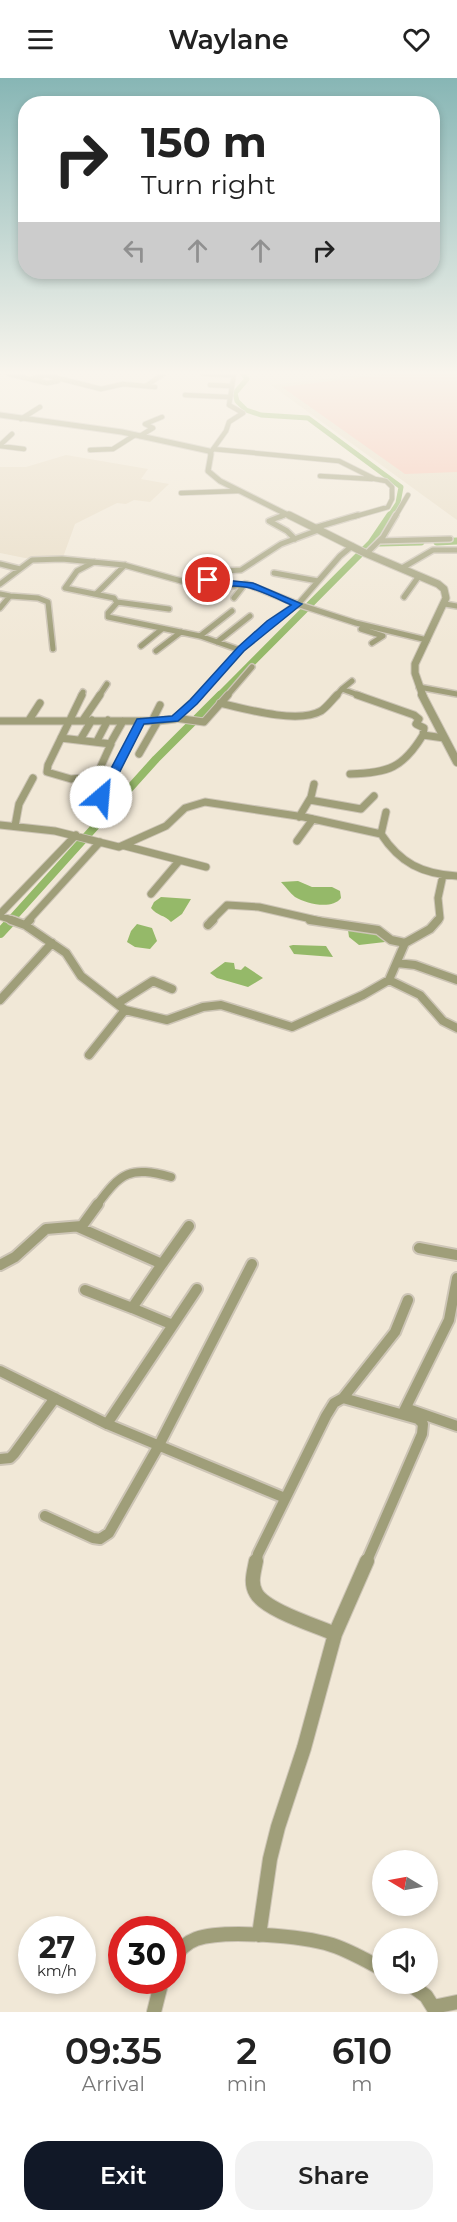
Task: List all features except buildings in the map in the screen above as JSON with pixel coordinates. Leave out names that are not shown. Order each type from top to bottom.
[{"type":"street","points":[[208,464],[208,471],[214,478],[444,589],[445,604],[414,668],[419,687],[457,762]]},
{"type":"street","points":[[346,464],[375,479]]},
{"type":"street","points":[[0,584],[32,560],[62,559],[126,564],[192,584],[209,580],[224,571],[241,570],[281,544],[316,529],[376,512],[391,505],[392,487],[386,481],[320,476]]},
{"type":"street","points":[[181,493],[239,491]]},
{"type":"street","points":[[366,553],[378,542],[408,495]]},
{"type":"street","points":[[285,514],[269,521],[287,531],[295,539]]},
{"type":"street","points":[[316,529],[338,526]]},
{"type":"street","points":[[378,542],[450,539]]},
{"type":"street","points":[[179,719],[240,650],[270,623],[298,605],[318,581],[353,547]]},
{"type":"street","points":[[402,568],[433,550],[457,549]]},
{"type":"street","points":[[94,562],[77,571],[65,588],[111,597],[117,602],[169,609]]},
{"type":"street","points":[[0,564],[20,569]]},
{"type":"street","points":[[96,594],[126,564]]},
{"type":"street","points":[[274,573],[318,581]]},
{"type":"street","points":[[404,597],[419,576]]},
{"type":"street","points":[[209,580],[235,586],[245,584],[298,605],[427,640]]},
{"type":"street","points":[[234,598],[245,584]]},
{"type":"street","points":[[0,594],[38,598],[48,602],[53,649]]},
{"type":"street","points":[[0,608],[10,596]]},
{"type":"street","points":[[117,602],[108,613],[108,617],[200,636],[240,650]]},
{"type":"street","points":[[445,604],[457,606]]},
{"type":"street","points":[[200,636],[232,611]]},
{"type":"street","points":[[218,642],[250,616]]},
{"type":"street","points":[[360,623],[355,627],[383,636],[372,643]]},
{"type":"street","points":[[141,646],[162,629]]},
{"type":"street","points":[[156,651],[181,632]]},
{"type":"street","points":[[0,721],[179,719],[200,723],[204,722],[252,667]]},
{"type":"street","points":[[220,703],[298,716],[311,716],[321,711],[342,688],[352,681]]},
{"type":"street","points":[[83,720],[107,684]]},
{"type":"street","points":[[419,687],[457,694]]},
{"type":"street","points":[[342,688],[414,715],[419,719],[416,724],[424,728],[423,735],[404,763],[380,773],[350,774]]},
{"type":"street","points":[[83,692],[46,769],[51,775],[94,778],[98,775],[111,748],[110,744],[123,721]]},
{"type":"street","points":[[29,720],[40,703]]},
{"type":"street","points":[[139,754],[160,705]]},
{"type":"street","points":[[80,740],[92,720]]},
{"type":"street","points":[[97,741],[108,720]]},
{"type":"street","points":[[101,797],[141,721]]},
{"type":"street","points":[[423,735],[444,738]]},
{"type":"street","points":[[61,738],[110,744]]},
{"type":"street","points":[[15,826],[19,804],[33,778]]},
{"type":"street","points":[[299,817],[310,800],[314,784]]},
{"type":"street","points":[[310,800],[362,809],[374,796]]},
{"type":"street","points":[[0,825],[78,836],[115,847],[125,846],[166,826],[185,807],[199,802],[212,802],[313,819],[381,834],[395,855],[408,865],[443,875],[457,876]]},
{"type":"street","points":[[381,834],[386,812]]},
{"type":"street","points":[[297,842],[313,819]]},
{"type":"street","points":[[78,836],[1,915],[23,925],[70,956],[81,976],[118,1003],[125,1011],[167,1020],[203,1007],[221,1005],[292,1027],[363,995],[389,980],[405,943],[430,929],[440,918],[438,898],[443,875]]},
{"type":"street","points":[[23,925],[99,841]]},
{"type":"street","points":[[125,846],[206,867]]},
{"type":"street","points":[[150,894],[179,861]]},
{"type":"street","points":[[208,925],[227,905],[255,906],[303,919],[378,930],[391,940],[405,943]]},
{"type":"street","points":[[0,1000],[52,943]]},
{"type":"street","points":[[397,963],[420,966],[457,980]]},
{"type":"street","points":[[389,980],[420,995],[443,1021],[457,1028]]},
{"type":"street","points":[[118,1003],[153,981],[172,989]]},
{"type":"street","points":[[89,1055],[125,1011]]},
{"type":"street","points":[[78,1227],[86,1222],[107,1192],[132,1170],[144,1169],[171,1177]]},
{"type":"street","points":[[132,1308],[189,1226]]},
{"type":"street","points":[[0,1265],[19,1257],[41,1231],[50,1227],[78,1227],[162,1264]]},
{"type":"street","points":[[419,1248],[457,1256]]},
{"type":"street","points":[[45,1516],[93,1538],[106,1537],[158,1447],[252,1264]]},
{"type":"street","points":[[404,1411],[449,1320],[457,1278]]},
{"type":"street","points":[[107,1424],[197,1289]]},
{"type":"street","points":[[85,1290],[173,1325]]},
{"type":"street","points":[[335,1634],[269,1605],[256,1594],[252,1580],[258,1554],[326,1416],[334,1403],[343,1398],[395,1332],[408,1300]]},
{"type":"street","points":[[0,1371],[158,1447],[285,1498]]},
{"type":"street","points":[[0,1459],[10,1458],[14,1454],[55,1398]]},
{"type":"street","points":[[343,1398],[404,1411],[457,1426]]},
{"type":"street","points":[[259,1935],[270,1858],[304,1748],[335,1634],[422,1434],[423,1424],[404,1411]]},
{"type":"street","points":[[186,1945],[198,1938],[259,1935],[323,1943],[349,1952],[372,1964]]},
{"type":"street","points":[[154,2012],[158,1994]]},
{"type":"street","points":[[423,1994],[434,2009],[457,2002]]},
{"type":"shaded area","points":[[35,464],[120,464],[148,469],[141,479],[169,484],[150,502],[134,500],[126,504],[117,503],[75,524],[62,560],[30,559],[0,553],[0,467],[26,467]]},
{"type":"shaded area","points":[[380,464],[457,464],[457,520]]},
{"type":"shaded area","points":[[391,464],[457,464],[457,472],[405,474]]},
{"type":"shaded area","points":[[298,881],[312,887],[332,887],[340,891],[341,898],[332,904],[312,904],[295,897],[281,882]]},
{"type":"shaded area","points":[[161,897],[191,899],[182,914],[171,922],[151,908],[154,902]]},
{"type":"shaded area","points":[[137,924],[152,928],[157,941],[150,949],[135,947],[127,942],[131,931]]},
{"type":"shaded area","points":[[351,927],[386,930],[393,937],[385,942],[359,945],[349,937],[348,930]]},
{"type":"shaded area","points":[[289,946],[326,946],[333,957],[294,954]]},
{"type":"shaded area","points":[[225,962],[234,963],[235,969],[241,970],[245,966],[263,978],[248,987],[217,978],[210,973]]},
{"type":"waterway","points":[[370,464],[401,487],[398,503],[389,517]]},
{"type":"waterway","points":[[219,696],[371,543],[390,515]]},
{"type":"waterway","points":[[437,542],[457,541]]},
{"type":"waterway","points":[[380,543],[421,542]]},
{"type":"waterway","points":[[10,921],[156,759],[219,696]]},
{"type":"waterway","points":[[0,933],[12,920]]},
{"type":"route","points":[[101,797],[141,721],[175,719],[241,649],[270,623],[297,604],[250,585],[235,586],[208,580]]}]
